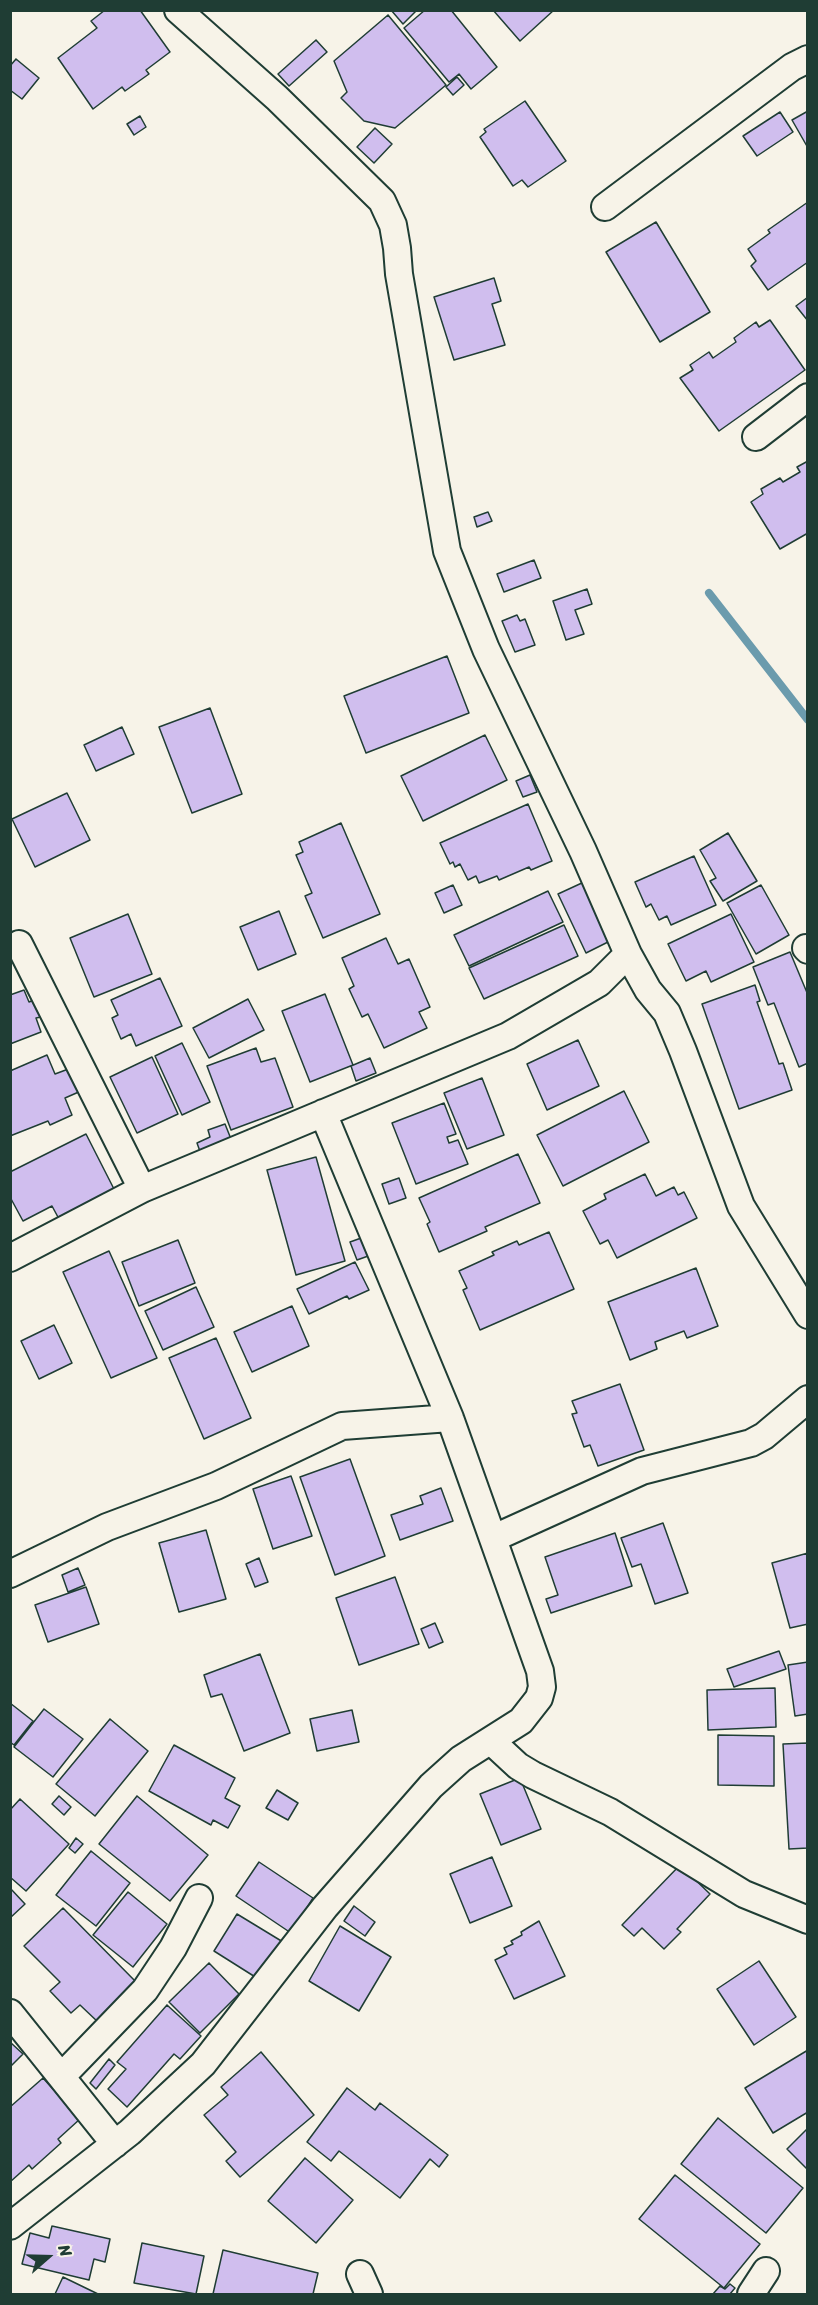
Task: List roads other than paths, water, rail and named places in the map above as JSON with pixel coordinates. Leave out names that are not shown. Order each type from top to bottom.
[{"type":"street","points":[[178,10],[277,98],[382,201],[393,225],[399,274],[447,551],[486,649],[578,840],[628,954],[648,990],[667,1013],[741,1206],[807,1315]]},
{"type":"street","points":[[605,207],[807,58]]},
{"type":"street","points":[[756,437],[807,397]]},
{"type":"street","points":[[19,944],[142,1189]]},
{"type":"street","points":[[10,1258],[142,1189],[508,1036],[599,983],[628,954]]},
{"type":"street","points":[[10,2226],[115,2144],[202,2064],[325,1906],[431,1786],[461,1759],[521,1721],[539,1698],[542,1687],[540,1671],[450,1418],[323,1113]]},
{"type":"street","points":[[494,1538],[642,1471],[751,1443],[764,1436],[807,1399]]},
{"type":"street","points":[[10,1574],[107,1527],[216,1486],[342,1426],[450,1418]]},
{"type":"street","points":[[491,1741],[518,1766],[533,1775],[610,1812],[744,1894],[807,1920]]},
{"type":"street","points":[[62,2076],[145,1990],[172,1948],[199,1898]]},
{"type":"street","points":[[10,2013],[115,2144]]},
{"type":"street","points":[[751,2295],[766,2271]]},
{"type":"waterway","points":[[709,593],[808,720]]}]
